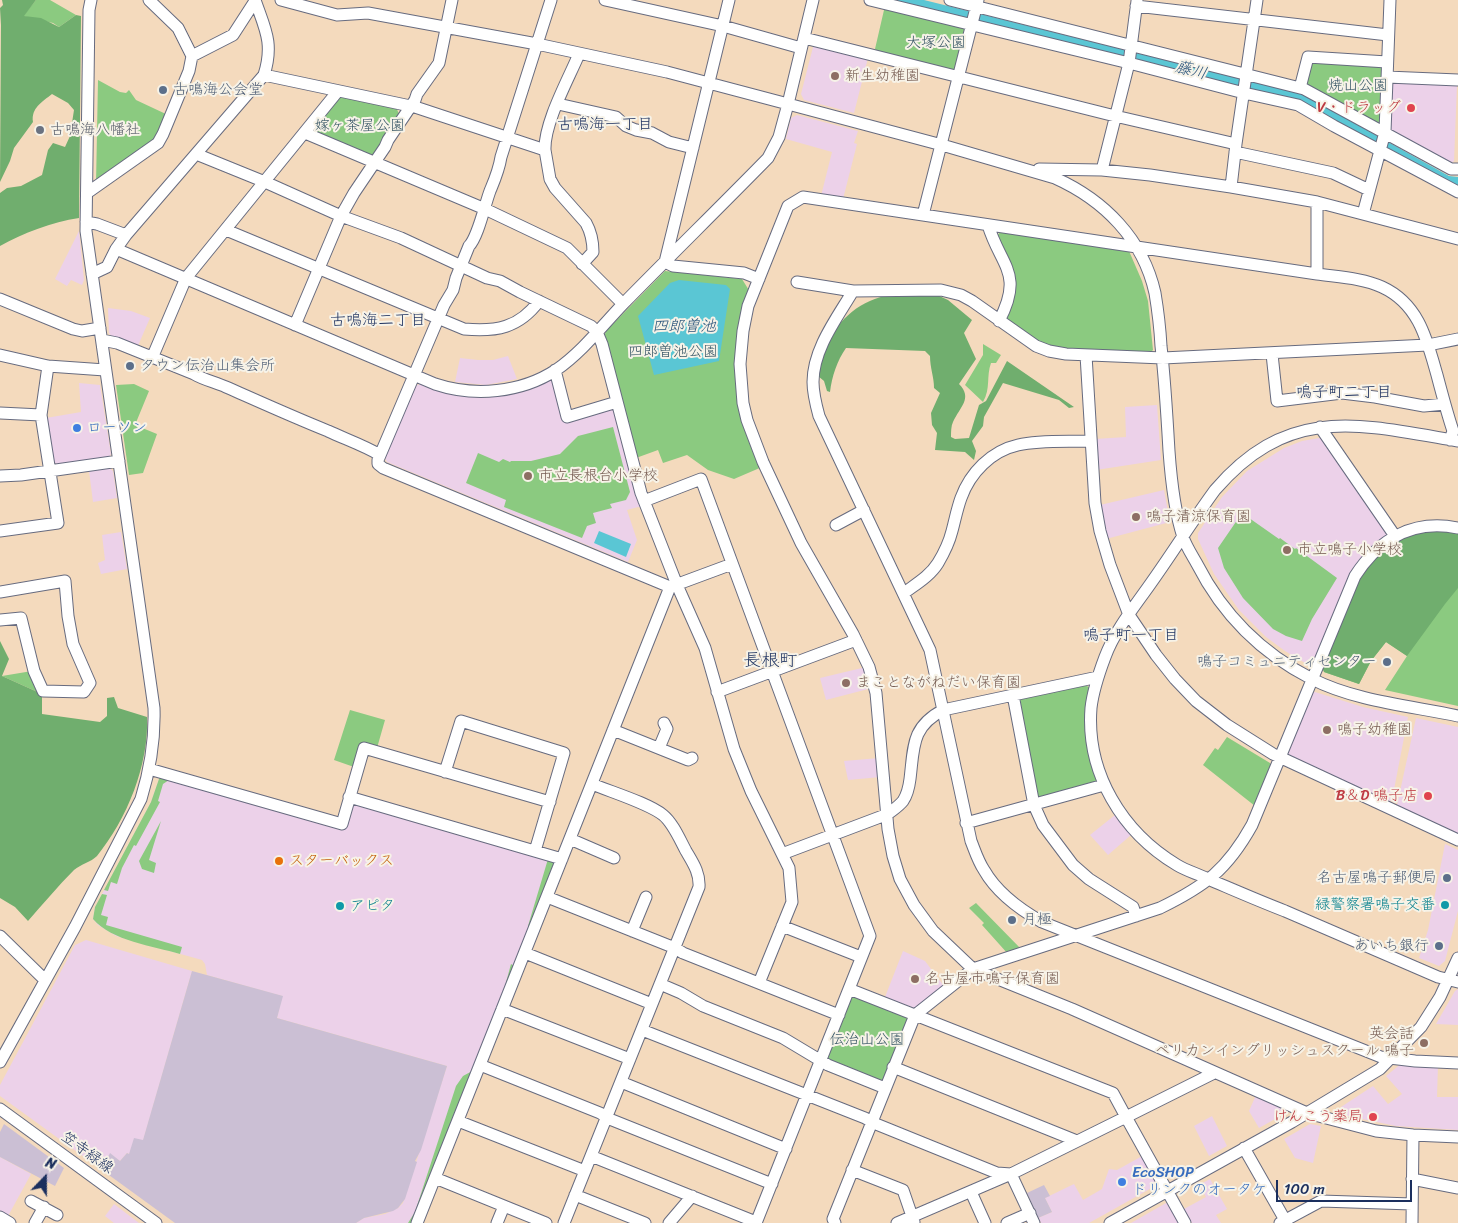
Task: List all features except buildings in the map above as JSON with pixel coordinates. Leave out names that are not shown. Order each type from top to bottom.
[{"type":"street","points":[[0,1062],[141,799],[148,777],[152,752],[154,708],[105,370],[86,222],[89,10],[91,0]]},
{"type":"street","points":[[87,193],[158,143],[189,71],[192,56],[178,28],[159,11],[151,0]]},
{"type":"street","points":[[192,56],[233,35],[255,0]]},
{"type":"street","points":[[92,274],[107,267],[126,235],[264,74],[269,44],[255,0]]},
{"type":"street","points":[[281,0],[337,14],[368,13],[447,26],[667,72],[942,145],[1027,169],[1070,185],[1097,202],[1121,225],[1137,248],[1147,270],[1154,292],[1163,358],[1175,502],[1183,538],[1208,586],[1219,602],[1244,631],[1273,656],[1313,680],[1362,696],[1458,716]]},
{"type":"street","points":[[295,325],[341,216],[438,63],[452,0]]},
{"type":"street","points":[[551,0],[501,157],[500,168],[490,190],[475,237],[469,246],[453,290],[414,375],[380,455],[378,464],[383,468],[674,586],[732,564]]},
{"type":"street","points":[[604,0],[959,76],[1333,172],[1369,190]]},
{"type":"street","points":[[665,262],[729,0]]},
{"type":"street","points":[[116,249],[451,389],[482,392],[517,386],[555,370],[597,332],[768,158],[779,137],[813,0]]},
{"type":"street","points":[[870,0],[975,13],[1132,47],[1244,83],[1452,169],[1458,169]]},
{"type":"street","points":[[950,0],[975,13],[1129,62],[1244,83],[1300,88],[1458,192]]},
{"type":"street","points":[[1231,188],[1235,148],[1257,0]]},
{"type":"street","points":[[1363,214],[1383,141],[1390,0]]},
{"type":"street","points":[[1102,170],[1129,62],[1136,3],[1254,20],[1388,35]]},
{"type":"street","points":[[923,216],[975,13]]},
{"type":"street","points":[[579,54],[558,104],[545,141],[545,150],[550,180],[586,222],[589,229],[593,243],[593,252],[582,264]]},
{"type":"street","points":[[1300,88],[1308,57],[1387,62]]},
{"type":"street","points":[[264,74],[411,106],[545,150]]},
{"type":"street","points":[[1387,77],[1458,80]]},
{"type":"street","points":[[152,358],[186,278],[338,91]]},
{"type":"street","points":[[558,104],[616,117],[626,126],[652,133],[669,142],[693,148]]},
{"type":"street","points":[[305,133],[485,209],[567,248],[623,304]]},
{"type":"street","points":[[196,154],[341,216],[395,235],[488,278],[500,281],[591,326],[597,332],[602,344],[644,501],[674,586],[705,648],[734,749],[751,791],[789,868],[792,902],[759,983]]},
{"type":"street","points":[[1027,169],[1102,170],[1150,175],[1231,188],[1317,202],[1458,239]]},
{"type":"street","points":[[1454,981],[1438,977],[1210,880],[1179,866],[1146,844],[1119,814],[1104,785],[1096,756],[1092,725],[1091,709],[1098,677],[1113,641],[1216,490],[1242,462],[1256,451],[1308,429],[1352,425],[1454,441],[1453,431],[1424,331],[1402,301],[1382,287],[1370,283],[1318,274],[803,197],[788,206],[748,306],[743,330],[740,350],[741,390],[747,420],[763,462],[801,543],[856,640],[869,667],[876,693],[893,856],[900,879],[909,896],[933,930],[973,969],[1072,1009],[1214,1074],[1307,1113],[1376,1131],[1413,1136],[1458,1136]]},
{"type":"street","points":[[1317,202],[1318,274]]},
{"type":"street","points":[[86,222],[126,235]]},
{"type":"street","points":[[988,225],[992,239],[1008,267],[1010,276],[1006,307],[999,321]]},
{"type":"street","points":[[226,230],[438,320],[464,329],[496,330],[512,324],[528,314],[539,301]]},
{"type":"street","points":[[665,262],[673,266],[744,273],[759,278]]},
{"type":"street","points":[[797,282],[853,291],[941,290],[961,295],[1036,346],[1049,351],[1086,355],[1163,358],[1272,354],[1428,345],[1458,339]]},
{"type":"street","points":[[853,291],[822,346],[815,364],[813,381],[819,416],[930,650],[971,841],[984,870],[998,890],[1025,913],[1042,922],[1380,1056],[1391,1059],[1458,1063]]},
{"type":"street","points":[[0,300],[73,329],[82,331],[100,328]]},
{"type":"street","points":[[102,340],[117,343],[194,374],[306,421],[380,455]]},
{"type":"street","points":[[1272,354],[1277,401],[1342,393],[1424,406],[1445,404]]},
{"type":"street","points":[[0,355],[48,366],[105,370]]},
{"type":"street","points":[[1086,355],[1091,441],[1100,531],[1129,615],[1156,655],[1196,701],[1227,725],[1280,758],[1458,840]]},
{"type":"street","points":[[0,531],[58,523],[41,415],[48,366]]},
{"type":"street","points":[[555,370],[567,417],[618,402]]},
{"type":"street","points":[[0,413],[41,415]]},
{"type":"street","points":[[1320,427],[1395,536]]},
{"type":"street","points":[[904,593],[930,574],[937,565],[948,544],[965,488],[978,469],[988,460],[998,453],[1018,445],[1091,441]]},
{"type":"street","points":[[0,476],[21,475],[119,461]]},
{"type":"street","points":[[591,1156],[756,1222],[870,936],[702,479],[644,501]]},
{"type":"street","points":[[836,525],[864,510]]},
{"type":"street","points":[[835,1223],[833,1219],[915,1015],[973,969],[1160,908],[1187,895],[1210,880],[1221,870],[1245,838],[1252,825],[1355,576],[1363,564],[1374,552],[1395,536],[1425,526],[1458,528]]},
{"type":"street","points":[[0,592],[65,581],[73,644],[90,683],[84,692],[44,690],[34,671],[20,618],[0,620]]},
{"type":"street","points":[[417,1223],[613,730],[674,586]]},
{"type":"street","points":[[717,692],[856,640]]},
{"type":"street","points":[[782,854],[888,814],[904,800],[909,788],[916,735],[927,720],[943,710],[1098,677]]},
{"type":"street","points":[[1013,695],[1034,805],[1051,837],[1073,865],[1089,879],[1133,907],[1136,916]]},
{"type":"street","points":[[446,772],[461,721],[564,753],[535,851]]},
{"type":"street","points":[[659,748],[667,729],[664,723]]},
{"type":"street","points":[[613,730],[688,760],[692,758]]},
{"type":"street","points":[[149,769],[342,824],[364,748],[550,802]]},
{"type":"street","points":[[564,1223],[699,887],[698,873],[664,815],[652,808],[592,784]]},
{"type":"street","points":[[966,823],[1104,785]]},
{"type":"street","points":[[349,797],[562,859]]},
{"type":"street","points":[[570,839],[614,858]]},
{"type":"street","points":[[547,897],[839,1014]]},
{"type":"street","points":[[632,931],[646,897]]},
{"type":"street","points":[[782,926],[861,957]]},
{"type":"street","points":[[0,936],[45,980]]},
{"type":"street","points":[[525,953],[652,1004]]},
{"type":"street","points":[[1110,1223],[1307,1113],[1380,1069],[1421,1027],[1440,997],[1454,981],[1458,958]]},
{"type":"street","points":[[660,984],[681,993],[703,1006],[783,1038],[828,1065],[885,1088]]},
{"type":"street","points":[[849,989],[1113,1093],[1185,1223]]},
{"type":"street","points":[[502,1009],[630,1059]]},
{"type":"street","points":[[642,1030],[997,1173],[1011,1174]]},
{"type":"street","points":[[480,1065],[772,1184]]},
{"type":"street","points":[[893,1068],[1077,1141]]},
{"type":"street","points":[[897,1223],[914,1219],[1011,1174],[1214,1074]]},
{"type":"street","points":[[621,1082],[786,1149]]},
{"type":"street","name":"笠寺緑線","points":[[0,1109],[156,1223]]},
{"type":"street","points":[[458,1120],[585,1171]]},
{"type":"street","points":[[1412,1223],[1413,1136]]},
{"type":"street","points":[[1244,1148],[1282,1222],[1321,1201],[1412,1204]]},
{"type":"street","points":[[852,1170],[903,1190],[914,1219]]},
{"type":"street","points":[[1007,1223],[1032,1218],[1011,1174]]},
{"type":"street","points":[[435,1178],[546,1223]]},
{"type":"street","points":[[1412,1179],[1458,1188]]},
{"type":"street","points":[[971,1192],[985,1223]]},
{"type":"street","points":[[575,1195],[645,1223]]},
{"type":"street","points":[[669,1223],[692,1196]]},
{"type":"street","points":[[31,1201],[57,1215]]},
{"type":"street","points":[[497,1223],[504,1206]]},
{"type":"street","points":[[35,1223],[44,1207]]},
{"type":"street","points":[[0,1217],[10,1223]]},
{"type":"shaded area","name":"新生幼稚園","points":[[816,45],[868,58],[854,113],[804,100],[801,94],[813,47]]},
{"type":"shaded area","points":[[1391,82],[1457,85],[1454,161],[1450,164],[1392,133],[1389,127]]},
{"type":"shaded area","points":[[797,115],[858,131],[854,143],[857,144],[843,199],[821,196],[832,152],[786,139],[791,118]]},
{"type":"shaded area","points":[[79,231],[84,280],[82,285],[71,280],[67,286],[55,279]]},
{"type":"shaded area","points":[[108,308],[131,311],[150,318],[137,348],[112,337],[109,333]]},
{"type":"shaded area","points":[[508,356],[517,379],[486,385],[455,382],[460,358],[493,360]]},
{"type":"shaded area","name":"市立長根台小学校","points":[[550,380],[555,382],[564,421],[612,408],[616,411],[643,508],[638,507],[627,510],[637,540],[628,562],[387,462],[385,458],[415,386],[420,384],[449,394],[482,398],[519,392]]},
{"type":"shaded area","points":[[79,383],[100,385],[111,454],[108,458],[57,464],[52,461],[46,418],[81,412]]},
{"type":"shaded area","points":[[1157,405],[1161,460],[1096,470],[1095,439],[1126,437],[1125,407]]},
{"type":"shaded area","name":"市立鳴子小学校","points":[[1323,439],[1388,532],[1388,537],[1315,666],[1310,666],[1266,637],[1239,610],[1214,574],[1198,539],[1198,533],[1222,497],[1247,471],[1284,448],[1302,441]]},
{"type":"shaded area","points":[[109,468],[113,471],[117,498],[93,502],[89,471]]},
{"type":"shaded area","name":"鳴子清涼保育園","points":[[1164,490],[1170,522],[1106,539],[1100,505]]},
{"type":"shaded area","points":[[121,532],[127,569],[101,574],[98,563],[105,560],[102,535]]},
{"type":"shaded area","name":"まことながねだい保育園","points":[[866,667],[872,688],[826,700],[820,678]]},
{"type":"shaded area","points":[[1315,692],[1363,707],[1408,717],[1392,800],[1385,803],[1288,757],[1286,753],[1311,693]]},
{"type":"shaded area","points":[[1416,718],[1458,727],[1458,836],[1399,809],[1397,805]]},
{"type":"shaded area","points":[[879,758],[881,777],[848,780],[844,761]]},
{"type":"shaded area","points":[[160,776],[344,829],[351,804],[356,803],[553,860],[556,867],[413,1223],[356,1223],[364,1218],[385,1214],[398,1208],[403,1203],[447,1066],[277,1018],[282,996],[207,975],[205,964],[202,960],[116,936],[98,925],[93,919],[95,907],[151,802]]},
{"type":"shaded area","points":[[1115,815],[1131,835],[1108,855],[1090,835]]},
{"type":"shaded area","points":[[1445,844],[1458,850],[1458,911],[1445,961],[1439,966],[1419,958],[1428,930]]},
{"type":"shaded area","points":[[86,940],[192,971],[143,1141],[120,1161],[110,1154],[102,1170],[0,1096],[0,1085],[75,945]]},
{"type":"shaded area","name":"名古屋市鳴子保育園","points":[[903,951],[925,961],[944,986],[914,1008],[885,997]]},
{"type":"shaded area","points":[[192,971],[283,996],[277,1018],[447,1066],[421,1150],[415,1161],[417,1162],[405,1199],[398,1208],[364,1218],[356,1223],[175,1223],[102,1170],[110,1153],[120,1161],[127,1153],[129,1154],[134,1138],[143,1140]]},
{"type":"shaded area","points":[[1458,989],[1458,1025],[1436,1024],[1455,991]]},
{"type":"shaded area","points":[[1402,1063],[1438,1065],[1437,1097],[1458,1097],[1458,1130],[1396,1126],[1343,1115],[1341,1107],[1373,1086],[1388,1104],[1402,1094],[1386,1076]]},
{"type":"shaded area","points":[[1256,1095],[1285,1107],[1284,1114],[1259,1128],[1249,1111]]},
{"type":"shaded area","points":[[1212,1116],[1227,1146],[1209,1156],[1194,1126]]},
{"type":"shaded area","points":[[4,1124],[64,1168],[55,1186],[0,1157],[0,1132]]},
{"type":"shaded area","points":[[1310,1124],[1321,1126],[1313,1163],[1295,1158],[1284,1139]]},
{"type":"shaded area","points":[[1144,1155],[1158,1182],[1157,1185],[1089,1223],[1041,1223],[1038,1218],[1052,1212],[1045,1198],[1074,1184],[1083,1200],[1102,1189],[1109,1169],[1117,1170]]},
{"type":"shaded area","points":[[0,1157],[31,1174],[7,1218],[0,1214]]},
{"type":"shaded area","points":[[1210,1179],[1227,1209],[1216,1215],[1221,1223],[1192,1223],[1184,1209],[1206,1197],[1199,1185]]},
{"type":"shaded area","points":[[1044,1185],[1050,1196],[1045,1198],[1052,1212],[1038,1218],[1027,1193]]},
{"type":"shaded area","points":[[1166,1203],[1171,1205],[1181,1223],[1131,1223]]},
{"type":"shaded area","points":[[114,1204],[139,1223],[114,1223],[105,1216]]},
{"type":"green space","name":"古鳴海八幡社","points":[[2,0],[36,0],[24,16],[41,18],[59,27],[76,15],[81,16],[79,218],[38,229],[0,246],[0,193],[7,188],[21,186],[42,175],[48,150],[53,143],[65,147],[70,136],[74,110],[68,103],[52,94],[41,103],[35,109],[33,122],[14,148],[0,182],[0,8],[3,5]]},
{"type":"green space","points":[[36,0],[50,0],[76,15],[59,27],[53,23],[23,16]]},
{"type":"green space","name":"大塚公園","points":[[888,8],[965,27],[967,30],[957,70],[954,71],[877,52],[875,49],[884,10]]},
{"type":"green space","name":"焼山公園","points":[[1314,60],[1384,67],[1382,122],[1377,124],[1306,85],[1309,63]]},
{"type":"green space","points":[[98,80],[120,92],[126,93],[129,90],[136,100],[168,115],[159,137],[96,184]]},
{"type":"green space","name":"嫁ヶ茶屋公園","points":[[339,96],[396,107],[399,114],[373,156],[313,130]]},
{"type":"green space","points":[[1001,231],[1129,251],[1148,301],[1153,350],[1150,353],[1064,350],[1041,343],[1006,321],[1010,307],[996,237]]},
{"type":"green space","name":"四郎曽池公園","points":[[665,271],[742,279],[750,292],[736,364],[762,467],[734,479],[708,470],[687,455],[663,463],[658,450],[636,458],[604,337],[606,331]]},
{"type":"green space","points":[[935,294],[948,300],[972,320],[964,333],[976,359],[959,384],[963,389],[965,398],[952,424],[951,437],[955,439],[969,438],[979,405],[986,401],[1007,361],[1074,407],[1069,408],[1059,400],[1003,383],[984,417],[983,426],[972,441],[976,451],[974,460],[965,452],[935,450],[937,433],[932,425],[931,413],[940,393],[934,388],[930,356],[925,351],[846,348],[835,369],[830,392],[827,391],[824,381],[818,376],[822,356],[834,331],[848,315],[865,303],[885,296]]},
{"type":"green space","points":[[983,344],[1001,355],[996,363],[991,363],[987,392],[983,402],[965,385],[983,355]]},
{"type":"green space","points":[[134,384],[149,391],[135,425],[157,434],[143,473],[129,475],[116,385]]},
{"type":"green space","points":[[613,427],[630,492],[626,500],[610,504],[612,508],[593,513],[596,523],[587,526],[582,538],[504,507],[506,500],[466,483],[478,453],[499,462],[503,459],[510,462],[531,461],[560,454],[578,436]]},
{"type":"green space","points":[[1242,513],[1279,539],[1296,548],[1337,578],[1312,619],[1302,641],[1273,629],[1243,598],[1224,568],[1218,548]]},
{"type":"green space","points":[[1424,530],[1458,532],[1458,588],[1407,656],[1386,642],[1371,661],[1359,684],[1324,672],[1322,668],[1366,565],[1392,542]]},
{"type":"green space","points":[[1458,532],[1458,706],[1385,690],[1407,656],[1386,642],[1371,661],[1359,684],[1324,672]]},
{"type":"green space","points":[[0,641],[9,659],[2,676],[42,694],[42,714],[100,722],[107,716],[107,698],[114,697],[118,708],[147,717],[147,735],[140,772],[127,808],[118,825],[97,856],[74,870],[28,921],[15,907],[0,898]]},
{"type":"green space","points":[[32,671],[42,694],[2,676]]},
{"type":"green space","points":[[1084,684],[1090,688],[1097,779],[1095,784],[1040,799],[1036,798],[1017,701],[1019,697]]},
{"type":"green space","points":[[350,710],[385,720],[377,748],[361,743],[354,767],[334,760]]},
{"type":"green space","points":[[1227,737],[1272,766],[1255,806],[1203,765],[1215,748],[1218,750]]},
{"type":"green space","points":[[160,776],[169,780],[163,784],[158,801],[160,802],[136,846],[134,845],[122,868],[117,884],[111,882],[108,891],[104,890],[151,802]]},
{"type":"green space","points":[[161,821],[149,860],[156,863],[154,873],[142,869],[139,861]]},
{"type":"green space","points":[[548,859],[553,860],[556,867],[499,1008],[511,964],[514,966],[530,927],[528,926]]},
{"type":"green space","points":[[102,894],[107,895],[101,915],[108,917],[106,925],[182,947],[180,954],[122,938],[101,926],[93,919],[95,907]]},
{"type":"green space","points":[[976,903],[1022,950],[1008,954],[982,925],[984,923],[969,908]]},
{"type":"green space","name":"伝治山公園","points":[[855,995],[907,1016],[908,1020],[884,1081],[880,1083],[826,1058],[851,997]]},
{"type":"green space","points":[[474,1070],[413,1223],[408,1223],[415,1212],[456,1086],[463,1076]]},
{"type":"water","name":"藤川","points":[[888,0],[924,0],[1302,94],[1449,176],[1458,177],[1458,185],[1451,184],[1299,101]]},
{"type":"water","name":"四郎曽池","points":[[679,280],[726,285],[730,289],[719,361],[654,375],[638,316],[670,283]]},
{"type":"water","points":[[599,531],[631,544],[626,557],[594,543]]},
{"type":"place","name":"新生幼稚園","points":[[835,76]]},
{"type":"place","name":"古鳴海公会堂","points":[[163,90]]},
{"type":"place","name":"V・ドラッグ","points":[[1411,108]]},
{"type":"place","name":"古鳴海八幡社","points":[[40,130]]},
{"type":"place","name":"タウン伝治山集会所","points":[[130,366]]},
{"type":"place","name":"ローソン","points":[[77,428]]},
{"type":"place","name":"市立長根台小学校","points":[[528,476]]},
{"type":"place","name":"鳴子清涼保育園","points":[[1136,517]]},
{"type":"place","name":"市立鳴子小学校","points":[[1287,550]]},
{"type":"place","name":"鳴子コミュニティセンター","points":[[1387,662]]},
{"type":"place","name":"まことながねだい保育園","points":[[846,683]]},
{"type":"place","name":"鳴子幼稚園","points":[[1327,730]]},
{"type":"place","name":"B＆D 鳴子店","points":[[1428,796]]},
{"type":"place","name":"スターバックス","points":[[279,861]]},
{"type":"place","name":"名古屋鳴子郵便局","points":[[1447,878]]},
{"type":"place","name":"緑警察署鳴子交番","points":[[1445,905]]},
{"type":"place","name":"アピタ","points":[[340,906]]},
{"type":"place","name":"月極","points":[[1012,920]]},
{"type":"place","name":"あいち銀行","points":[[1439,946]]},
{"type":"place","name":"名古屋市鳴子保育園","points":[[915,979]]},
{"type":"place","name":"英会話 ペリカンイングリッシュスクール 鳴子","points":[[1424,1043]]},
{"type":"place","name":"けんこう薬局","points":[[1373,1117]]},
{"type":"place","name":"EcoSHOP ドリンクのオータケ","points":[[1122,1182]]},
{"type":"district","name":"古鳴海一丁目","points":[[605,125]]},
{"type":"district","name":"古鳴海二丁目","points":[[378,321]]},
{"type":"district","name":"鳴子町二丁目","points":[[1344,393]]},
{"type":"district","name":"鳴子町一丁目","points":[[1131,636]]},
{"type":"district","name":"長根町","points":[[770,661]]}]
